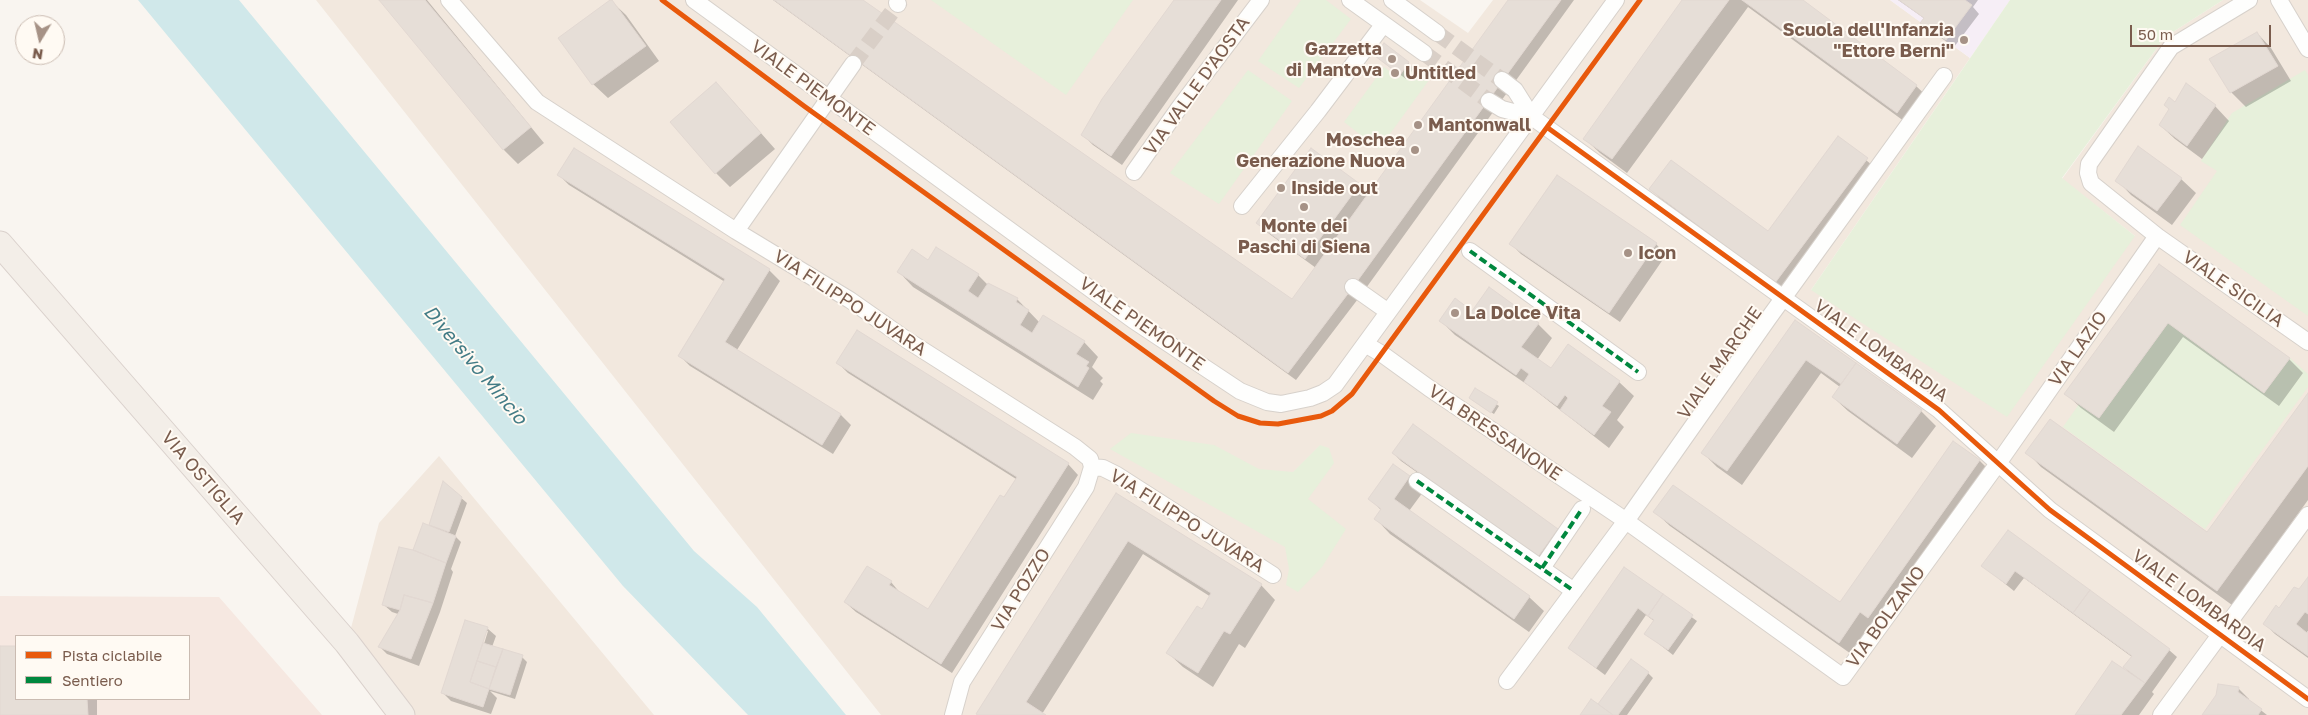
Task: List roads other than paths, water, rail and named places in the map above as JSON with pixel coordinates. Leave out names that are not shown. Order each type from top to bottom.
[{"type":"main road","name":"VIA OSTIGLIA","points":[[0,244],[347,643],[402,715]]},
{"type":"street","name":"VIA FILIPPO JUVARA","points":[[449,0],[537,102],[736,231],[850,300],[907,340],[1075,447],[1090,459],[1092,467],[1103,468],[1117,475],[1273,575]]},
{"type":"street","name":"VIALE PIEMONTE","points":[[694,0],[827,99],[1133,320],[1240,391],[1267,402],[1281,404],[1310,398],[1323,393],[1335,385],[1387,311],[1616,0]]},
{"type":"street","name":"VIA VALLE D'AOSTA","points":[[1134,172],[1179,108],[1261,0]]},
{"type":"street","points":[[1350,0],[1424,53]]},
{"type":"street","points":[[1392,0],[1437,33]]},
{"type":"street","name":"VIALE SICILIA","points":[[2249,0],[2170,46],[2089,164],[2088,173],[2091,183],[2157,236],[2308,342]]},
{"type":"street","points":[[2279,0],[2308,49]]},
{"type":"street","points":[[1242,206],[1318,111],[1383,24]]},
{"type":"street","points":[[736,231],[853,64]]},
{"type":"street","name":"VIALE MARCHE","points":[[1507,681],[1626,521],[1944,76]]},
{"type":"street","name":"VIALE LOMBARDIA","points":[[1502,80],[1515,90],[1532,116],[1939,410],[1999,462],[2050,510],[2308,698]]},
{"type":"street","name":"VIALE LOMBARDIA","points":[[1489,101],[1502,109],[1532,116]]},
{"type":"street","name":"VIA LAZIO","points":[[1999,462],[2157,236]]},
{"type":"street","points":[[1470,251],[1638,372]]},
{"type":"street","points":[[1353,287],[1387,311]]},
{"type":"street","name":"VIA BRESSANONE","points":[[1365,344],[1626,521]]},
{"type":"street","name":"VIA BOLZANO","points":[[1626,521],[1843,678],[1999,462]]},
{"type":"street","name":"VIA POZZO","points":[[953,715],[962,682],[1086,487],[1092,467]]},
{"type":"street","points":[[1417,481],[1574,591]]},
{"type":"street","points":[[1542,568],[1582,509]]},
{"type":"street","points":[[2161,715],[2308,515]]},
{"type":"water","name":"Diversivo Mincio","points":[[138,0],[239,0],[694,551],[757,607],[846,715],[748,715],[623,586]]},
{"type":"tunnel","points":[[853,64],[901,0]]},
{"type":"tunnel","points":[[1437,33],[1502,80]]},
{"type":"tunnel","points":[[1424,53],[1489,101]]},
{"type":"place","name":"Scuola dell'Infanzia \"Ettore Berni\"","points":[[1964,40]]},
{"type":"place","name":"Gazzetta di Mantova","points":[[1392,59]]},
{"type":"place","name":"Untitled","points":[[1395,73]]},
{"type":"place","name":"Mantonwall","points":[[1418,125]]},
{"type":"place","name":"Moschea Generazione Nuova","points":[[1415,150]]},
{"type":"place","name":"Inside out","points":[[1281,188]]},
{"type":"place","name":"Monte dei Paschi di Siena","points":[[1304,207]]},
{"type":"place","name":"Icon","points":[[1628,253]]},
{"type":"place","name":"La Dolce Vita","points":[[1455,313]]}]
